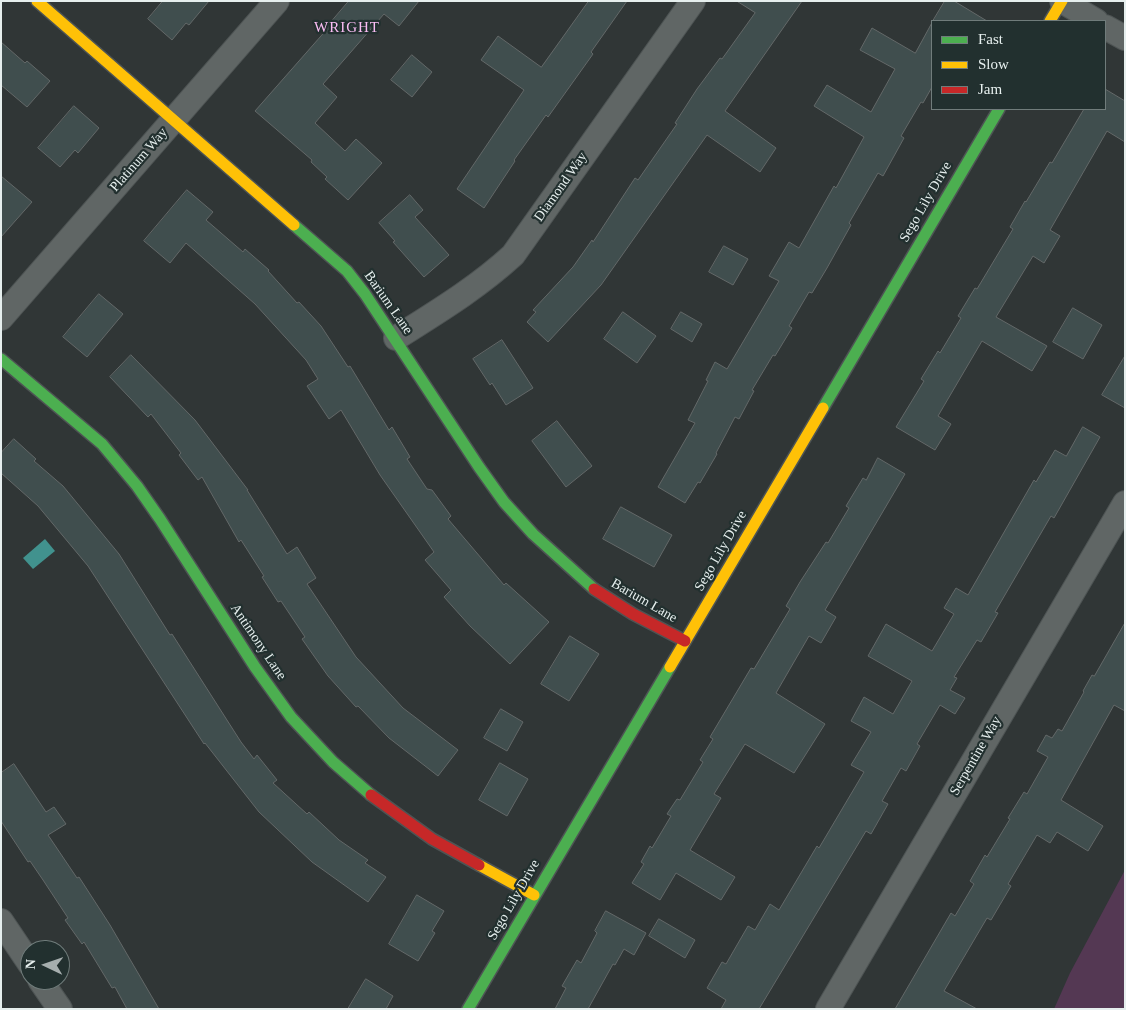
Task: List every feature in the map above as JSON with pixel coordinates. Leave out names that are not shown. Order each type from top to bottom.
[{"type":"street","name":"Barium Lane","points":[[37,1],[347,271],[396,338],[479,467],[504,502],[532,534],[598,592],[633,614],[685,641]]},
{"type":"street","name":"Platinum Way","points":[[1,318],[277,1]]},
{"type":"street","name":"Diamond Way","points":[[396,338],[463,296],[513,255],[693,1]]},
{"type":"street","points":[[1051,20],[1062,1],[1094,20]]},
{"type":"street","points":[[1106,28],[1125,38]]},
{"type":"street","name":"Sego Lily Drive","points":[[468,1009],[998,110]]},
{"type":"street","name":"Antimony Lane","points":[[1,359],[102,444],[137,486],[255,666],[292,717],[333,762],[380,803],[432,838],[534,895]]},
{"type":"street","name":"Serpentine Way","points":[[828,1009],[1125,504]]},
{"type":"street","points":[[1,921],[20,949]]},
{"type":"street","points":[[47,990],[60,1009]]},
{"type":"shaded area","points":[[1125,870],[1125,1009],[1054,1009],[1070,973]]},
{"type":"water","points":[[45,539],[55,551],[33,569],[23,558]]},
{"type":"building","points":[[163,1],[209,1],[189,25],[186,23],[172,40],[148,19]]},
{"type":"building","points":[[349,1],[419,1],[399,26],[384,14],[323,84],[337,97],[315,123],[345,151],[356,139],[382,163],[348,200],[325,179],[327,177],[311,162],[312,160],[255,111],[328,28]]},
{"type":"building","points":[[589,1],[627,1],[591,52],[593,54],[548,117],[546,115],[514,160],[484,208],[457,189],[524,90],[481,60],[498,36],[541,67]]},
{"type":"building","points":[[737,1],[802,1],[725,111],[776,148],[760,172],[707,135],[601,285],[548,342],[527,322],[536,312],[533,310],[573,267],[592,240],[593,242],[635,178],[638,180],[677,124],[675,123],[697,89],[720,58],[722,59],[755,13]]},
{"type":"building","points":[[945,1],[954,1],[985,20],[934,20]]},
{"type":"building","points":[[931,25],[931,89],[901,136],[904,138],[883,176],[878,173],[849,223],[851,225],[827,268],[812,293],[809,292],[789,326],[792,328],[752,390],[754,391],[739,419],[735,417],[717,454],[700,483],[698,482],[685,503],[658,487],[695,423],[688,420],[708,381],[706,380],[715,362],[727,369],[779,281],[769,276],[789,242],[799,248],[834,186],[836,188],[864,137],[814,106],[827,85],[871,112],[895,69],[860,50],[872,28],[915,53]]},
{"type":"building","points":[[1,42],[50,81],[27,107],[1,85]]},
{"type":"building","points":[[412,55],[432,72],[412,97],[391,80]]},
{"type":"building","points":[[1106,90],[1125,101],[1125,142],[1107,131],[1050,230],[1060,236],[1044,263],[1033,256],[996,317],[1047,346],[1032,371],[982,341],[938,416],[951,424],[935,450],[896,427],[924,381],[921,379],[938,351],[940,353],[961,318],[958,316],[975,288],[977,289],[1013,229],[1010,227],[1025,201],[1050,162],[1052,163],[1083,110],[1106,110]]},
{"type":"building","points":[[74,106],[99,128],[78,153],[75,150],[60,167],[38,148]]},
{"type":"building","points":[[1,176],[32,202],[1,237]]},
{"type":"building","points":[[187,190],[213,212],[206,220],[243,252],[245,249],[269,270],[297,303],[299,302],[321,326],[348,367],[350,366],[389,430],[392,427],[410,457],[407,459],[427,489],[432,490],[451,516],[448,519],[504,585],[506,583],[549,622],[510,664],[470,626],[444,597],[451,590],[425,560],[434,552],[380,475],[341,410],[329,419],[307,386],[318,379],[306,360],[255,304],[186,243],[170,263],[144,241]]},
{"type":"building","points":[[410,195],[423,210],[415,217],[449,255],[424,277],[379,223]]},
{"type":"building","points":[[724,246],[748,259],[733,285],[709,272]]},
{"type":"building","points":[[99,294],[123,314],[87,357],[63,337]]},
{"type":"building","points":[[1073,308],[1102,325],[1083,359],[1053,342]]},
{"type":"building","points":[[623,312],[656,336],[637,363],[604,339]]},
{"type":"building","points":[[681,312],[702,324],[692,342],[671,329]]},
{"type":"building","points":[[502,340],[533,388],[506,405],[473,359]]},
{"type":"building","points":[[131,355],[195,420],[248,490],[287,554],[297,547],[316,578],[307,584],[356,657],[403,708],[458,750],[438,776],[389,738],[358,706],[356,707],[328,676],[302,639],[305,637],[281,601],[278,602],[262,577],[264,576],[241,540],[239,542],[202,477],[198,480],[179,455],[181,453],[151,414],[148,417],[110,377]]},
{"type":"building","points":[[1125,356],[1125,408],[1102,395]]},
{"type":"building","points":[[557,421],[592,466],[566,487],[532,441]]},
{"type":"building","points":[[1083,427],[1100,437],[1054,518],[1051,516],[995,612],[998,613],[981,642],[977,640],[954,677],[957,678],[950,690],[965,698],[955,714],[940,705],[917,744],[920,746],[906,771],[901,768],[882,801],[888,804],[871,834],[866,831],[759,1009],[721,1009],[726,1000],[707,988],[722,962],[726,964],[748,926],[755,930],[770,904],[779,910],[817,846],[819,848],[864,772],[851,765],[871,732],[851,721],[864,697],[893,714],[912,681],[868,656],[886,624],[932,651],[954,614],[944,608],[956,588],[968,595],[1034,480],[1036,482],[1055,450],[1066,456]]},
{"type":"building","points":[[14,439],[36,459],[34,461],[63,486],[119,554],[241,742],[254,759],[257,755],[277,780],[273,783],[307,814],[309,812],[339,840],[368,860],[365,863],[386,877],[368,902],[312,862],[259,812],[204,744],[88,566],[38,506],[1,473],[1,453]]},
{"type":"building","points":[[878,458],[905,474],[825,610],[836,617],[821,643],[809,636],[776,693],[825,724],[794,773],[745,744],[714,794],[721,798],[690,850],[735,877],[721,900],[676,873],[660,900],[632,883],[644,864],[641,862],[650,846],[652,848],[671,816],[667,814],[677,799],[680,800],[703,762],[700,760],[713,739],[710,737],[751,668],[754,669],[790,609],[786,606],[800,582],[826,542],[828,543],[849,508],[846,506],[863,478],[866,480]]},
{"type":"building","points":[[621,507],[672,535],[654,567],[603,539]]},
{"type":"building","points":[[1125,623],[1125,711],[1114,705],[1061,800],[1103,826],[1088,851],[1057,832],[1050,843],[1037,835],[1008,884],[1011,886],[991,920],[987,918],[944,991],[977,1009],[895,1009],[951,913],[955,916],[974,884],[970,881],[985,855],[987,857],[1010,819],[1008,818],[1024,792],[1027,794],[1048,757],[1037,751],[1046,735],[1052,738],[1058,729],[1062,731],[1092,675],[1094,676]]},
{"type":"building","points":[[570,636],[599,654],[569,701],[541,684]]},
{"type":"building","points":[[501,709],[523,722],[507,751],[484,738]]},
{"type":"building","points":[[500,763],[528,779],[507,816],[479,800]]},
{"type":"building","points":[[14,764],[46,812],[54,807],[66,824],[48,835],[77,878],[79,877],[110,925],[159,1009],[127,1009],[115,987],[112,988],[84,942],[82,944],[65,920],[68,918],[1,821],[1,773]]},
{"type":"building","points":[[417,895],[444,911],[432,931],[435,933],[418,961],[389,944]]},
{"type":"building","points":[[606,911],[646,933],[634,955],[624,949],[615,965],[613,964],[588,1009],[555,1009],[566,988],[562,986],[577,960],[581,963]]},
{"type":"building","points":[[659,919],[695,940],[685,958],[649,936]]},
{"type":"building","points":[[366,979],[393,996],[386,1009],[348,1009]]},
{"type":"traffic: fast","points":[[823,408],[998,110]]},
{"type":"traffic: fast","points":[[294,225],[347,271],[365,294],[504,502],[533,534],[594,589]]},
{"type":"traffic: fast","points":[[1,359],[102,444],[137,486],[160,519],[255,667],[291,717],[333,762],[371,795]]},
{"type":"traffic: fast","points":[[468,1009],[670,667]]},
{"type":"traffic: slow","points":[[37,1],[294,225]]},
{"type":"traffic: slow","points":[[1051,20],[1062,1]]},
{"type":"traffic: slow","points":[[670,667],[823,408]]},
{"type":"traffic: slow","points":[[479,865],[534,895]]},
{"type":"traffic: jam","points":[[594,589],[633,614],[685,641]]},
{"type":"traffic: jam","points":[[371,795],[432,839],[479,865]]},
{"type":"district","name":"WRIGHT","points":[[347,28]]}]
